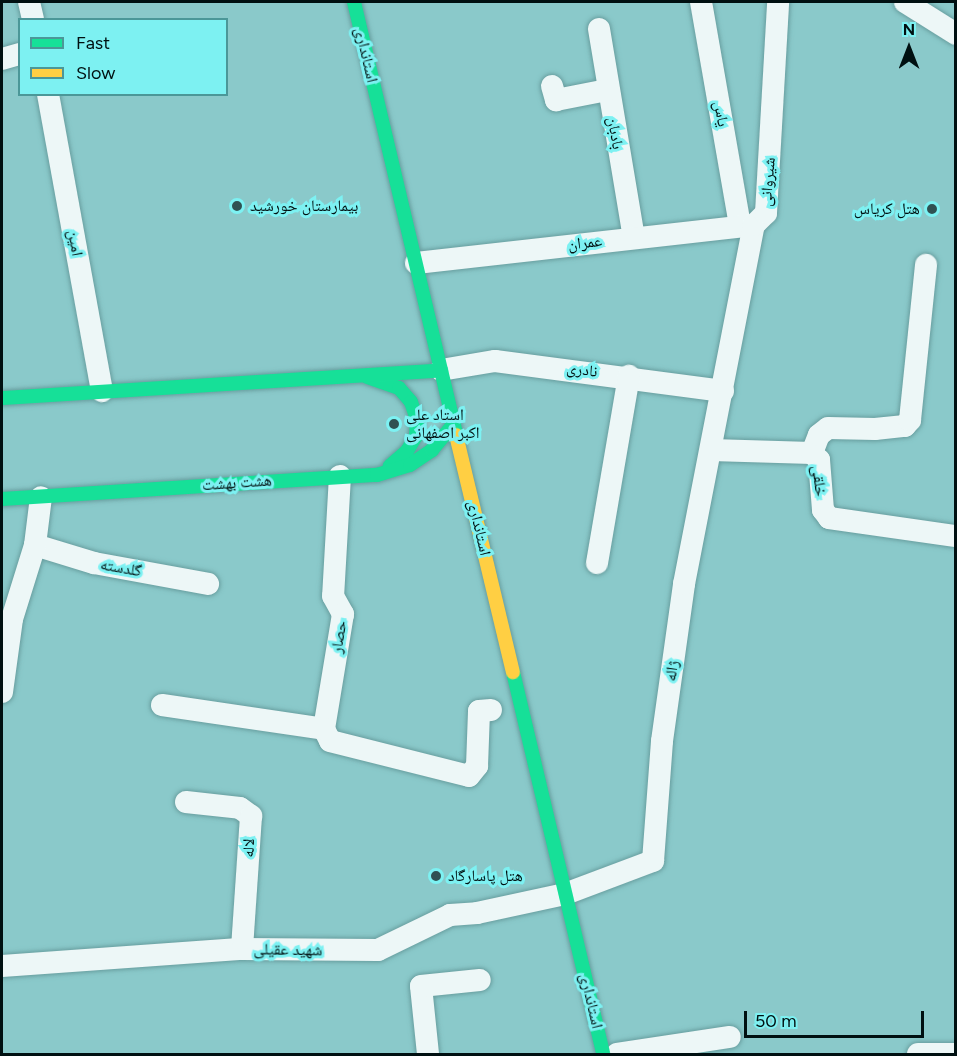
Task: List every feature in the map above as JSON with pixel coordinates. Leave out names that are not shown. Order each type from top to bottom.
[{"type":"main road","name":"استانداری","points":[[354,2],[603,1054]]},
{"type":"main road","points":[[2,398],[364,377],[441,370]]},
{"type":"main road","points":[[364,377],[382,379],[399,388],[411,402],[417,419],[416,436],[407,451],[377,475]]},
{"type":"main road","name":"هشت بهشت","points":[[2,499],[377,475],[410,465],[432,450],[454,424]]},
{"type":"street","points":[[29,2],[33,18]]},
{"type":"street","name":"یاس","points":[[701,2],[747,225]]},
{"type":"street","name":"شیروانی","points":[[723,391],[747,225],[766,213],[778,2]]},
{"type":"street","points":[[905,2],[956,34]]},
{"type":"street","name":"بادبان","points":[[599,28],[607,90],[634,238]]},
{"type":"street","points":[[2,58],[18,54]]},
{"type":"street","points":[[552,86],[556,100],[607,90]]},
{"type":"street","name":"امین","points":[[48,96],[102,391]]},
{"type":"street","name":"عمران","points":[[416,263],[747,225]]},
{"type":"street","points":[[812,453],[819,435],[828,428],[875,429],[904,426],[910,420],[926,265]]},
{"type":"street","name":"نادری","points":[[441,370],[495,361],[629,376],[723,391]]},
{"type":"street","points":[[597,563],[629,376]]},
{"type":"street","name":"ژاله","points":[[565,894],[653,861],[662,741],[684,584],[723,391]]},
{"type":"street","name":"خلقی","points":[[711,450],[812,453],[819,460],[823,510],[829,518],[956,536]]},
{"type":"street","name":"حصار","points":[[324,729],[343,614],[333,596],[340,476]]},
{"type":"street","points":[[2,692],[12,619],[35,545],[41,497]]},
{"type":"street","name":"گلدسته","points":[[35,545],[94,563],[208,584]]},
{"type":"street","points":[[162,705],[324,729],[336,746],[469,776],[477,766],[479,711],[491,710]]},
{"type":"street","name":"لاله","points":[[186,802],[240,808],[250,816],[242,949]]},
{"type":"street","name":"شهید عقیلی","points":[[2,966],[242,949],[378,950],[450,915],[477,913],[565,894]]},
{"type":"street","points":[[428,1054],[421,986],[480,980]]},
{"type":"street","points":[[617,1054],[730,1037]]},
{"type":"street","points":[[918,1054],[956,1054]]},
{"type":"traffic: fast","points":[[354,2],[456,435]]},
{"type":"traffic: fast","points":[[2,398],[441,370]]},
{"type":"traffic: fast","points":[[367,377],[399,388],[411,402],[417,419],[416,436],[407,451],[390,466]]},
{"type":"traffic: fast","points":[[2,499],[377,475],[410,465],[432,450],[454,424]]},
{"type":"traffic: fast","points":[[513,672],[603,1054]]},
{"type":"traffic: slow","points":[[456,435],[513,672]]},
{"type":"place","name":"بیمارستان خورشید","points":[[237,206]]},
{"type":"place","name":"هتل کریاس","points":[[932,209]]},
{"type":"place","name":"استاد علی اکبر اصفهانی","points":[[394,424]]},
{"type":"place","name":"هتل پاسارگاد","points":[[436,876]]}]
